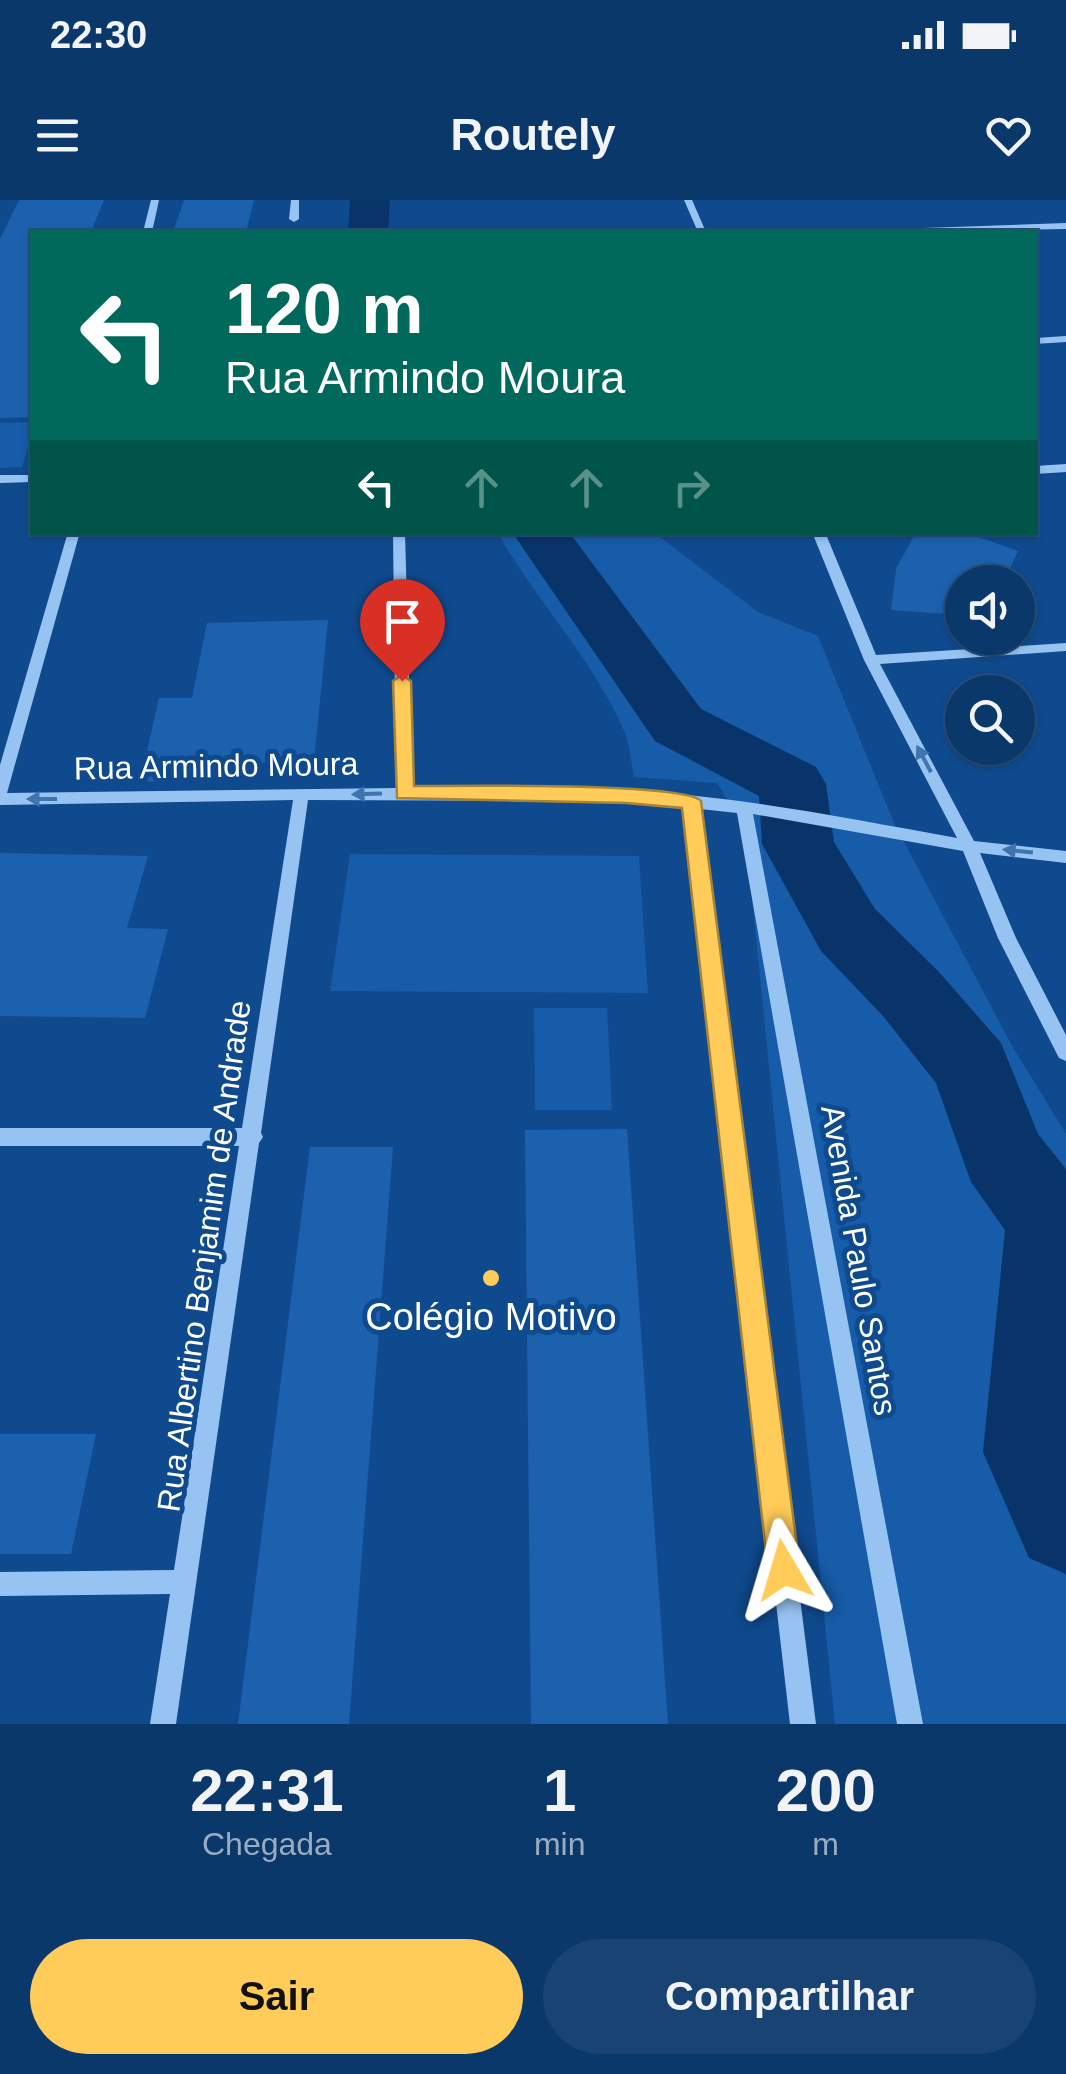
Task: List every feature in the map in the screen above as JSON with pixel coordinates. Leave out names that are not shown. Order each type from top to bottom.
[{"type":"street","points":[[148,230],[155,200]]},
{"type":"street","points":[[294,219],[296,200]]},
{"type":"street","points":[[688,200],[701,230]]},
{"type":"street","points":[[952,230],[1066,226]]},
{"type":"street","points":[[1038,341],[1066,339]]},
{"type":"street","points":[[1038,470],[1066,468]]},
{"type":"street","points":[[0,479],[30,479]]},
{"type":"street","points":[[0,796],[73,535]]},
{"type":"street","points":[[399,535],[404,793]]},
{"type":"street","points":[[819,535],[871,660],[969,846],[1007,938],[1066,1053]]},
{"type":"street","points":[[871,660],[1066,647]]},
{"type":"street","name":"Rua Armindo Moura","points":[[0,796],[626,796],[778,810],[969,846],[1066,856]]},
{"type":"street","name":"Rua Albertino Benjamim de Andrade","points":[[163,1724],[301,796]]},
{"type":"street","points":[[691,801],[803,1724]]},
{"type":"street","name":"Avenida Paulo Santos","points":[[744,807],[910,1724]]},
{"type":"street","points":[[0,1137],[253,1138]]},
{"type":"street","points":[[0,1584],[186,1582]]},
{"type":"shaded area","points":[[30,422],[30,441],[22,467],[0,468],[0,423]]},
{"type":"shaded area","points":[[499,535],[658,535],[758,612],[818,636],[894,823],[1011,1044],[1066,1134],[1066,1724],[835,1724],[745,828],[717,783],[634,777],[626,736],[597,679]]},
{"type":"shaded area","points":[[350,854],[639,856],[648,993],[330,991]]},
{"type":"shaded area","points":[[534,1008],[607,1008],[612,1110],[535,1110]]},
{"type":"building","points":[[19,200],[104,200],[92,230],[30,230],[30,417],[0,418],[0,239]]},
{"type":"building","points":[[184,200],[254,200],[246,230],[174,230]]},
{"type":"building","points":[[914,535],[973,535],[1018,551],[1012,565],[945,565],[945,614],[891,610],[896,569]]},
{"type":"building","points":[[328,620],[314,761],[207,764],[205,780],[140,782],[159,698],[192,698],[207,623]]},
{"type":"building","points":[[0,853],[148,856],[127,928],[168,929],[145,1018],[0,1016]]},
{"type":"building","points":[[627,1129],[668,1724],[531,1724],[525,1130]]},
{"type":"building","points":[[310,1147],[393,1147],[349,1724],[238,1724]]},
{"type":"building","points":[[0,1434],[96,1434],[71,1554],[0,1554]]},
{"type":"waterway","points":[[368,230],[370,200]]},
{"type":"waterway","points":[[542,535],[678,725],[792,784],[798,844],[848,930],[911,994],[972,1068],[1002,1155],[1051,1220]]},
{"type":"waterway","points":[[1051,1220],[1066,1226]]},
{"type":"waterway","points":[[1051,1220],[1034,1452],[1066,1521]]},
{"type":"place","name":"Colégio Motivo","points":[[491,1278]]},
{"type":"route","points":[[402,681],[404,793],[626,796],[691,801],[784,1570]]}]
